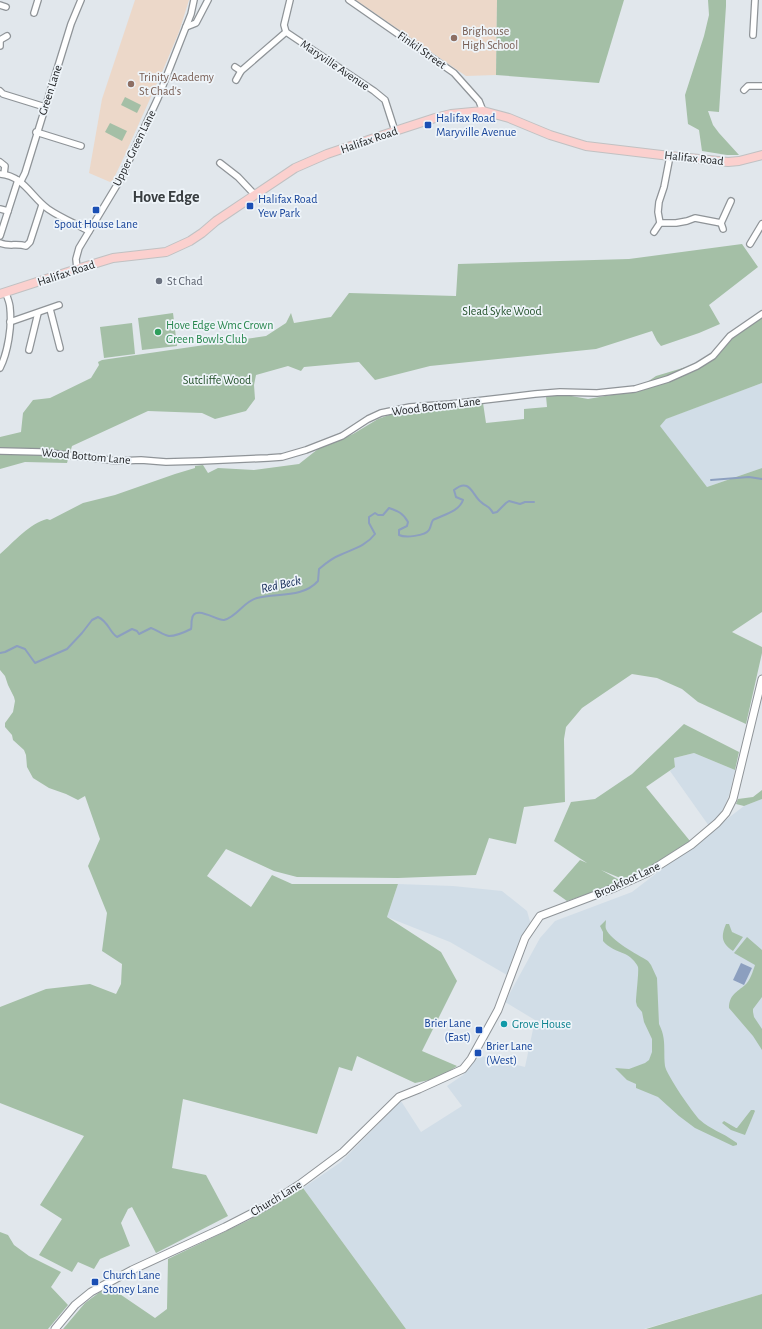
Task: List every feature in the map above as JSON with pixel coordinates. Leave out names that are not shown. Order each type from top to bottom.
[{"type":"main road","name":"Halifax Road","points":[[3,294],[77,268],[113,258],[166,252],[190,241],[216,221],[295,168],[327,154],[451,114],[483,111],[509,118],[550,135],[586,146],[728,162],[739,162],[762,155]]},
{"type":"street","points":[[34,13],[38,0]]},
{"type":"street","name":"Green Lane","points":[[0,236],[8,211],[20,181],[25,173],[36,132],[71,24],[81,0]]},
{"type":"street","name":"Upper Green Lane","points":[[77,268],[76,260],[79,248],[120,180],[158,98],[191,14],[194,0]]},
{"type":"street","points":[[186,26],[196,23],[208,0]]},
{"type":"street","points":[[236,80],[241,71],[286,32],[284,25],[290,0]]},
{"type":"street","name":"Finkil Street","points":[[349,0],[454,73],[480,101],[483,111]]},
{"type":"street","points":[[753,35],[755,0]]},
{"type":"street","name":"Maryville Avenue","points":[[286,32],[385,100],[395,131]]},
{"type":"street","points":[[0,46],[0,40],[7,36]]},
{"type":"street","points":[[235,67],[241,71]]},
{"type":"street","points":[[746,85],[762,86]]},
{"type":"street","points":[[0,91],[3,94],[45,107]]},
{"type":"street","points":[[36,132],[82,146]]},
{"type":"street","points":[[654,232],[660,222],[658,212],[659,202],[664,187],[670,156]]},
{"type":"street","points":[[0,162],[5,166],[2,174],[20,181],[42,205],[49,210],[89,231]]},
{"type":"street","points":[[220,163],[238,177],[255,195]]},
{"type":"street","points":[[660,222],[676,223],[695,218],[704,218],[722,226],[731,201]]},
{"type":"street","points":[[0,243],[6,246],[19,244],[26,246],[30,242],[42,205]]},
{"type":"street","points":[[0,209],[8,211]]},
{"type":"street","points":[[750,244],[762,224]]},
{"type":"street","points":[[0,368],[6,354],[10,322],[10,307],[3,294]]},
{"type":"street","points":[[10,322],[59,305]]},
{"type":"street","points":[[50,309],[60,348]]},
{"type":"street","points":[[30,350],[38,313]]},
{"type":"street","name":"Wood Bottom Lane","points":[[0,451],[42,452],[118,462],[141,460],[166,462],[201,461],[282,457],[306,450],[342,436],[368,419],[381,413],[410,407],[535,394],[560,392],[597,393],[635,389],[668,379],[698,366],[713,356],[730,336],[762,314]]},
{"type":"street","name":"Brookfoot Lane","points":[[479,1044],[498,1010],[525,938],[540,916],[614,888],[647,873],[691,845],[717,823],[726,813],[733,799],[762,679]]},
{"type":"street","name":"Church Lane","points":[[54,1329],[75,1305],[105,1284],[232,1224],[266,1206],[300,1184],[343,1152],[399,1096],[419,1089],[463,1069],[471,1059],[479,1044]]},
{"type":"shaded area","name":"Trinity Academy St Chad's","points":[[135,0],[189,0],[179,32],[163,70],[123,159],[113,180],[110,182],[89,173],[102,99]]},
{"type":"shaded area","name":"Brighouse High School","points":[[356,0],[497,0],[496,75],[466,76]]},
{"type":"shaded area","points":[[762,383],[762,468],[707,487],[659,426],[665,419]]},
{"type":"shaded area","points":[[694,753],[735,770],[729,795],[724,807],[717,819],[709,826],[670,771],[675,767],[674,758]]},
{"type":"shaded area","points":[[762,799],[762,1294],[644,1329],[406,1329],[303,1188],[341,1162],[401,1101],[421,1132],[462,1106],[447,1086],[463,1075],[478,1055],[525,1067],[535,1020],[505,1002],[540,938],[555,921],[632,892],[744,806]]},
{"type":"shaded area","points":[[398,884],[453,886],[502,891],[527,911],[531,925],[507,975],[450,942],[387,917]]},
{"type":"green space","points":[[497,0],[624,0],[599,83],[496,75]]},
{"type":"green space","points":[[708,0],[726,0],[726,6],[719,112],[708,111],[713,125],[739,155],[727,155],[702,151],[699,130],[688,124],[685,95],[704,36],[709,15]]},
{"type":"green space","points":[[125,97],[141,105],[137,113],[121,105]]},
{"type":"green space","points":[[110,123],[127,131],[122,141],[105,132]]},
{"type":"green space","name":"Slead Syke Wood","points":[[742,244],[758,267],[709,305],[720,324],[661,346],[652,331],[596,349],[430,366],[375,380],[359,362],[304,367],[301,371],[288,366],[256,375],[254,385],[255,399],[246,411],[215,419],[202,413],[148,411],[72,446],[67,463],[25,462],[0,469],[0,437],[21,432],[23,413],[33,400],[50,398],[91,378],[99,365],[98,362],[102,360],[266,336],[286,323],[291,313],[294,323],[331,317],[349,293],[456,296],[458,264],[629,259]]},
{"type":"green space","name":"Hove Edge Wmc Crown Green Bowls Club","points":[[173,313],[177,346],[142,350],[138,318]]},
{"type":"green space","points":[[762,317],[762,383],[666,419],[660,426],[707,487],[762,468],[762,612],[732,632],[762,647],[762,653],[746,724],[698,702],[682,689],[657,678],[632,674],[582,708],[566,727],[564,739],[565,802],[524,807],[516,844],[489,838],[476,875],[398,878],[297,877],[274,871],[226,849],[207,876],[251,907],[272,875],[292,884],[398,884],[387,917],[441,952],[457,981],[422,1051],[457,1066],[439,1078],[415,1083],[357,1056],[352,1071],[339,1067],[317,1134],[183,1099],[172,1168],[206,1175],[228,1216],[156,1253],[132,1207],[128,1209],[121,1223],[130,1246],[100,1259],[94,1269],[78,1262],[72,1272],[39,1255],[62,1219],[40,1205],[84,1136],[0,1103],[0,1007],[46,989],[90,984],[116,994],[121,984],[122,964],[102,951],[107,913],[88,866],[100,839],[85,796],[78,800],[49,788],[33,778],[27,767],[24,750],[13,740],[12,735],[5,727],[5,723],[13,712],[15,701],[5,676],[0,670],[0,554],[34,524],[47,519],[50,520],[83,503],[115,495],[195,468],[195,466],[203,465],[208,473],[218,468],[254,470],[299,464],[318,449],[353,434],[378,419],[403,410],[449,408],[483,403],[486,423],[524,419],[524,409],[547,407],[546,396],[566,395],[588,399],[634,391],[656,376],[696,364]]},
{"type":"green space","name":"Hove Edge Wmc Crown Green Bowls Club","points":[[132,323],[135,354],[104,358],[100,327]]},
{"type":"green space","points":[[684,724],[739,752],[735,770],[694,753],[674,758],[675,767],[646,787],[690,841],[643,871],[625,880],[601,870],[623,882],[567,901],[553,891],[580,860],[587,863],[554,841],[571,802],[595,799],[632,774]]},
{"type":"green space","points":[[762,790],[762,799],[744,806],[736,804],[738,799],[753,797]]},
{"type":"green space","points":[[606,920],[606,928],[609,934],[625,947],[648,961],[657,978],[659,1024],[664,1040],[665,1066],[670,1077],[697,1117],[708,1126],[737,1143],[737,1145],[733,1146],[695,1128],[658,1097],[636,1088],[636,1084],[627,1080],[615,1068],[629,1069],[649,1060],[652,1052],[652,1039],[644,1022],[642,1012],[637,1006],[636,1002],[638,967],[629,956],[613,949],[603,941],[603,932],[600,926]]},
{"type":"green space","points":[[726,924],[729,924],[732,932],[743,937],[733,951],[726,945],[723,939],[723,932]]},
{"type":"green space","points":[[747,937],[762,950],[762,997],[753,1009],[753,1012],[754,1017],[762,1029],[762,1050],[753,1036],[729,1008],[730,1000],[748,981],[755,965],[734,953]]},
{"type":"green space","points":[[751,1110],[755,1111],[745,1135],[731,1130],[722,1123],[724,1121],[737,1128]]},
{"type":"green space","points":[[303,1188],[406,1329],[63,1329],[85,1303],[108,1286],[155,1318],[167,1309],[168,1259],[249,1220]]},
{"type":"green space","points":[[0,1232],[8,1235],[14,1245],[29,1256],[61,1272],[51,1287],[68,1305],[48,1329],[0,1329]]},
{"type":"green space","points":[[762,1294],[762,1329],[646,1329]]},
{"type":"water","points":[[741,963],[752,968],[744,985],[733,980]]},
{"type":"waterway","name":"Red Beck","points":[[711,480],[749,477],[762,479]]},
{"type":"waterway","name":"Red Beck","points":[[0,653],[17,646],[25,649],[35,663],[67,649],[92,620],[98,617],[102,619],[117,637],[132,629],[137,631],[139,634],[151,628],[169,636],[178,635],[191,629],[192,619],[197,613],[206,614],[224,620],[233,616],[244,605],[257,598],[297,593],[312,586],[318,581],[319,569],[334,558],[368,542],[375,534],[369,523],[369,517],[375,513],[378,515],[383,515],[389,508],[402,514],[408,522],[407,526],[399,530],[399,535],[415,536],[427,532],[430,529],[433,520],[450,513],[461,504],[463,500],[456,497],[454,490],[459,486],[464,485],[470,488],[478,499],[489,507],[493,513],[497,512],[509,501],[520,504],[525,502],[534,502]]},
{"type":"place","name":"Brighouse High School","points":[[454,38]]},
{"type":"place","name":"Trinity Academy St Chad's","points":[[131,84]]},
{"type":"place","name":"Halifax Road Maryville Avenue","points":[[428,125]]},
{"type":"place","name":"Halifax Road Yew Park","points":[[250,206]]},
{"type":"place","name":"Spout House Lane","points":[[96,210]]},
{"type":"place","name":"St Chad","points":[[159,281]]},
{"type":"place","name":"Hove Edge Wmc Crown Green Bowls Club","points":[[158,332]]},
{"type":"place","name":"Grove House","points":[[504,1024]]},
{"type":"place","name":"Brier Lane (East)","points":[[479,1030]]},
{"type":"place","name":"Brier Lane (West)","points":[[478,1053]]},
{"type":"place","name":"Church Lane Stoney Lane","points":[[95,1282]]},
{"type":"district","name":"Hove Edge","points":[[166,197]]},
{"type":"park label","name":"Sutcliffe Wood","points":[[217,380]]}]
